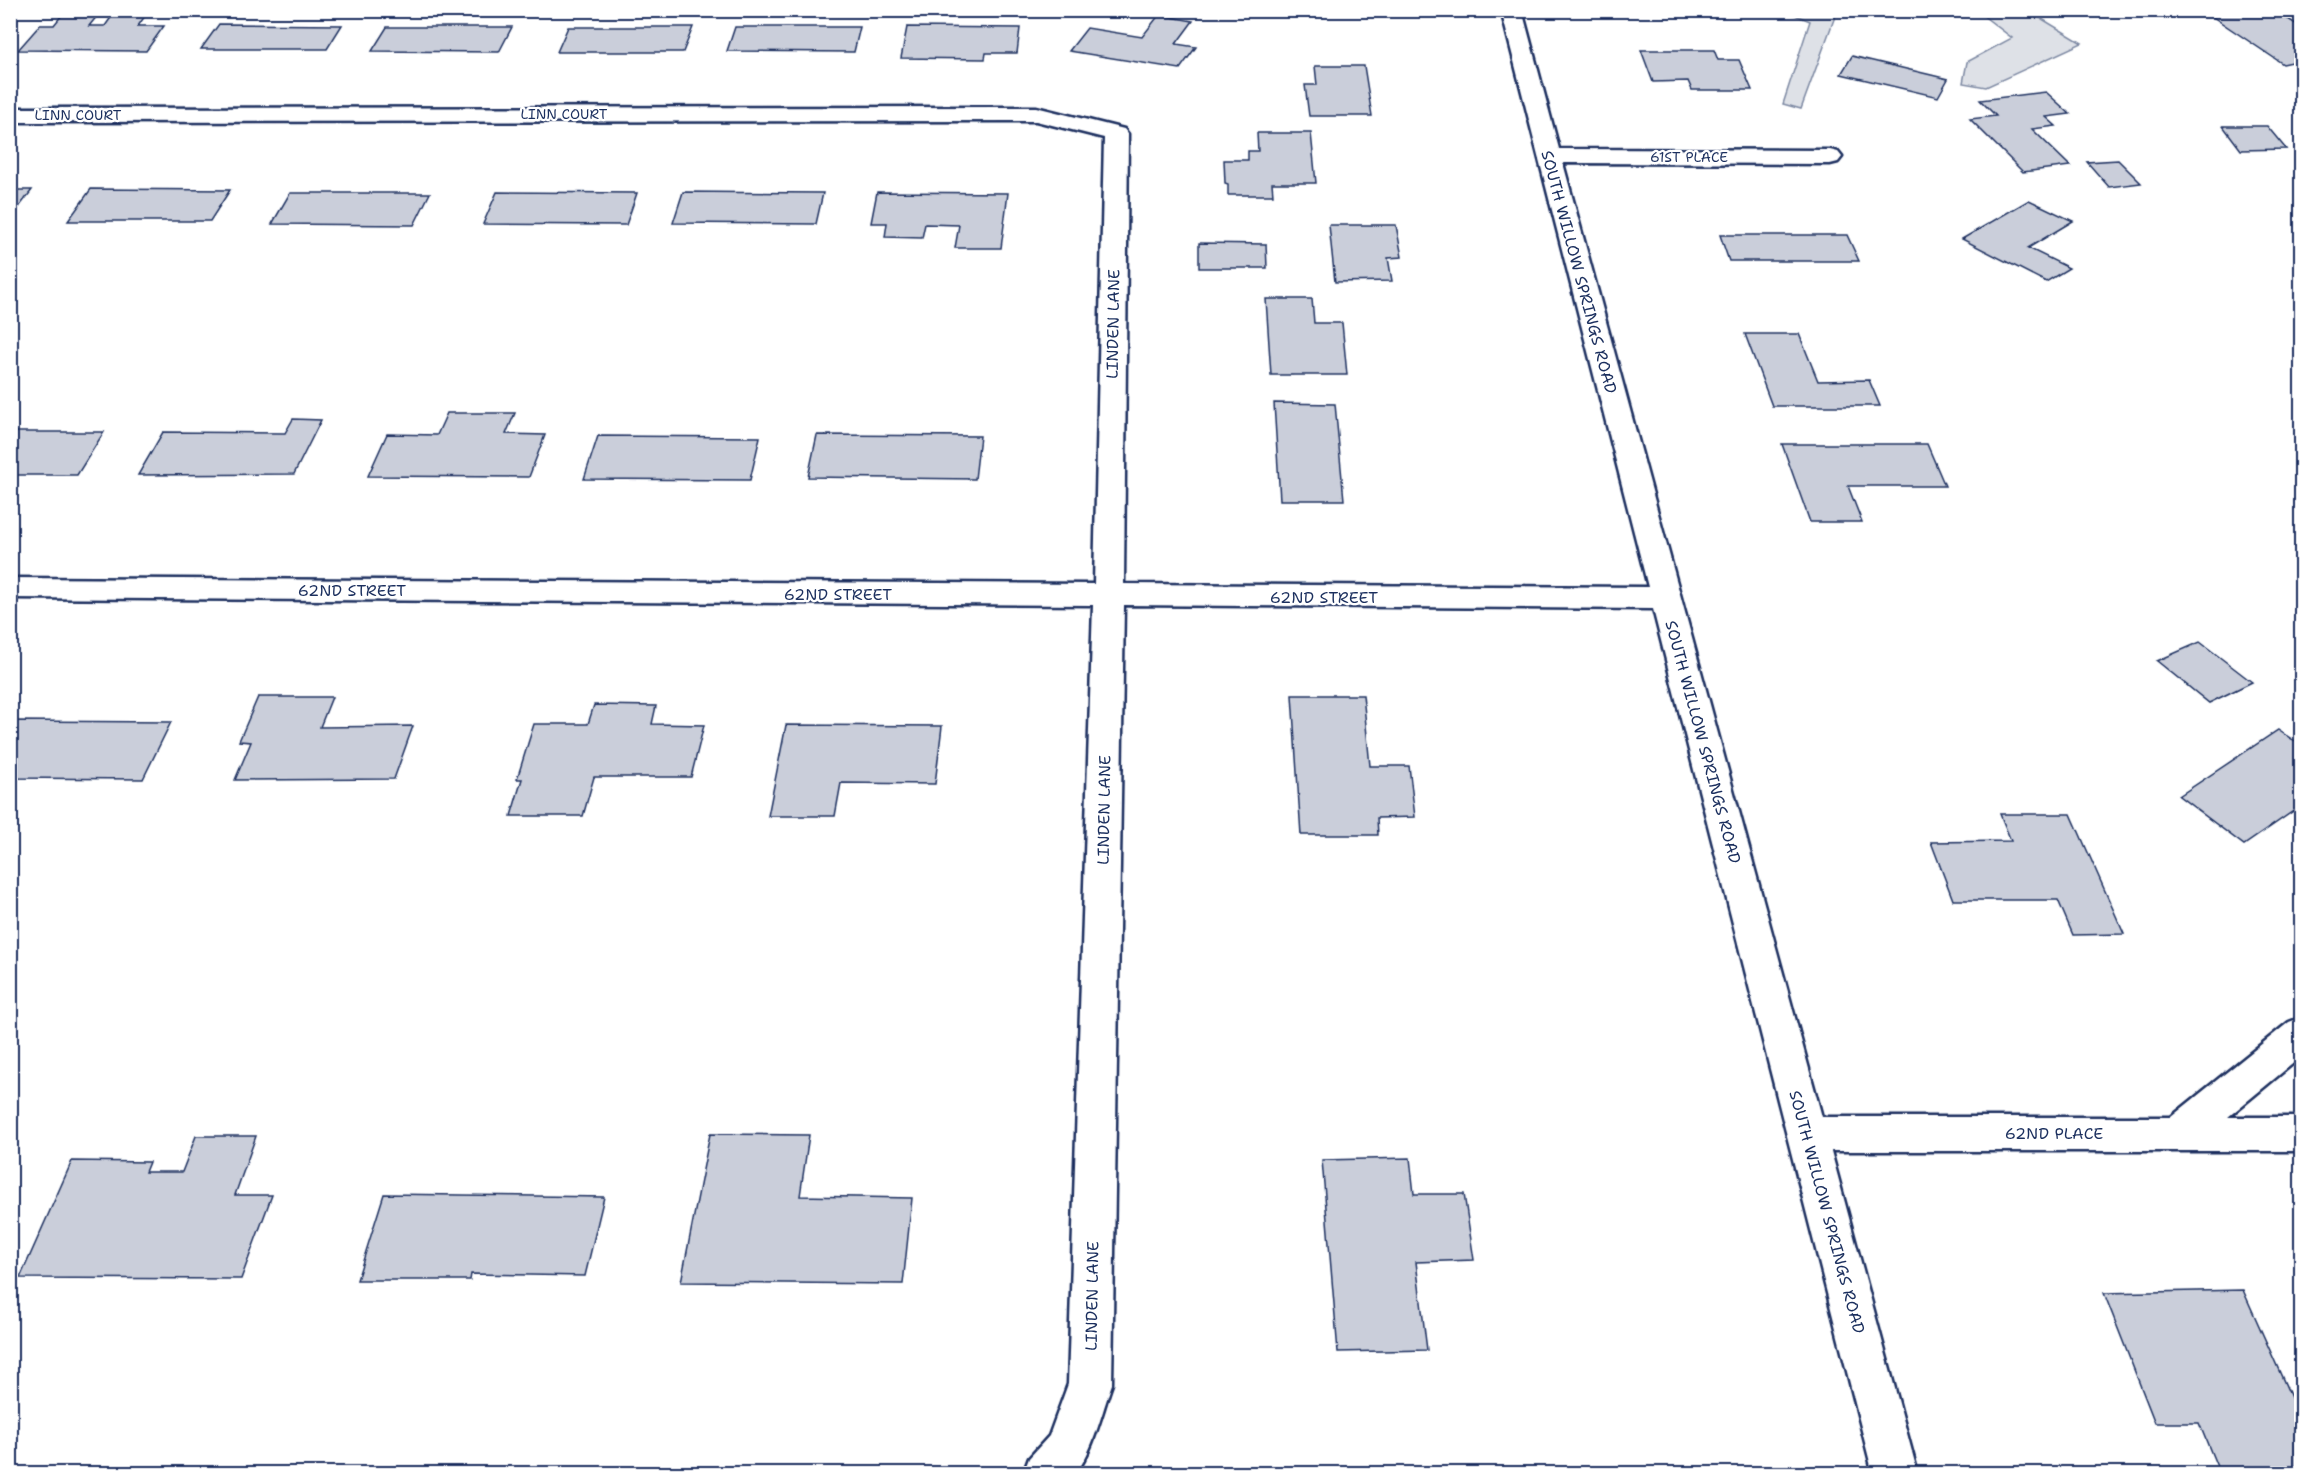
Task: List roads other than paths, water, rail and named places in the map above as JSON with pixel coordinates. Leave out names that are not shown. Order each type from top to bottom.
[{"type":"street","name":"SOUTH WILLOW SPRINGS ROAD","points":[[1511,10],[1896,1473]]},
{"type":"street","name":"LINN COURT","points":[[10,115],[1036,114],[1116,134]]},
{"type":"street","name":"LINDEN LANE","points":[[1045,1473],[1066,1450],[1090,1384],[1109,596],[1116,134]]},
{"type":"street","name":"61ST PLACE","points":[[1549,156],[1830,158]]},
{"type":"street","name":"62ND STREET","points":[[10,588],[1665,598]]},
{"type":"street","points":[[2180,1132],[2301,1033]]},
{"type":"street","name":"62ND PLACE","points":[[1806,1134],[2180,1132],[2301,1134]]}]
